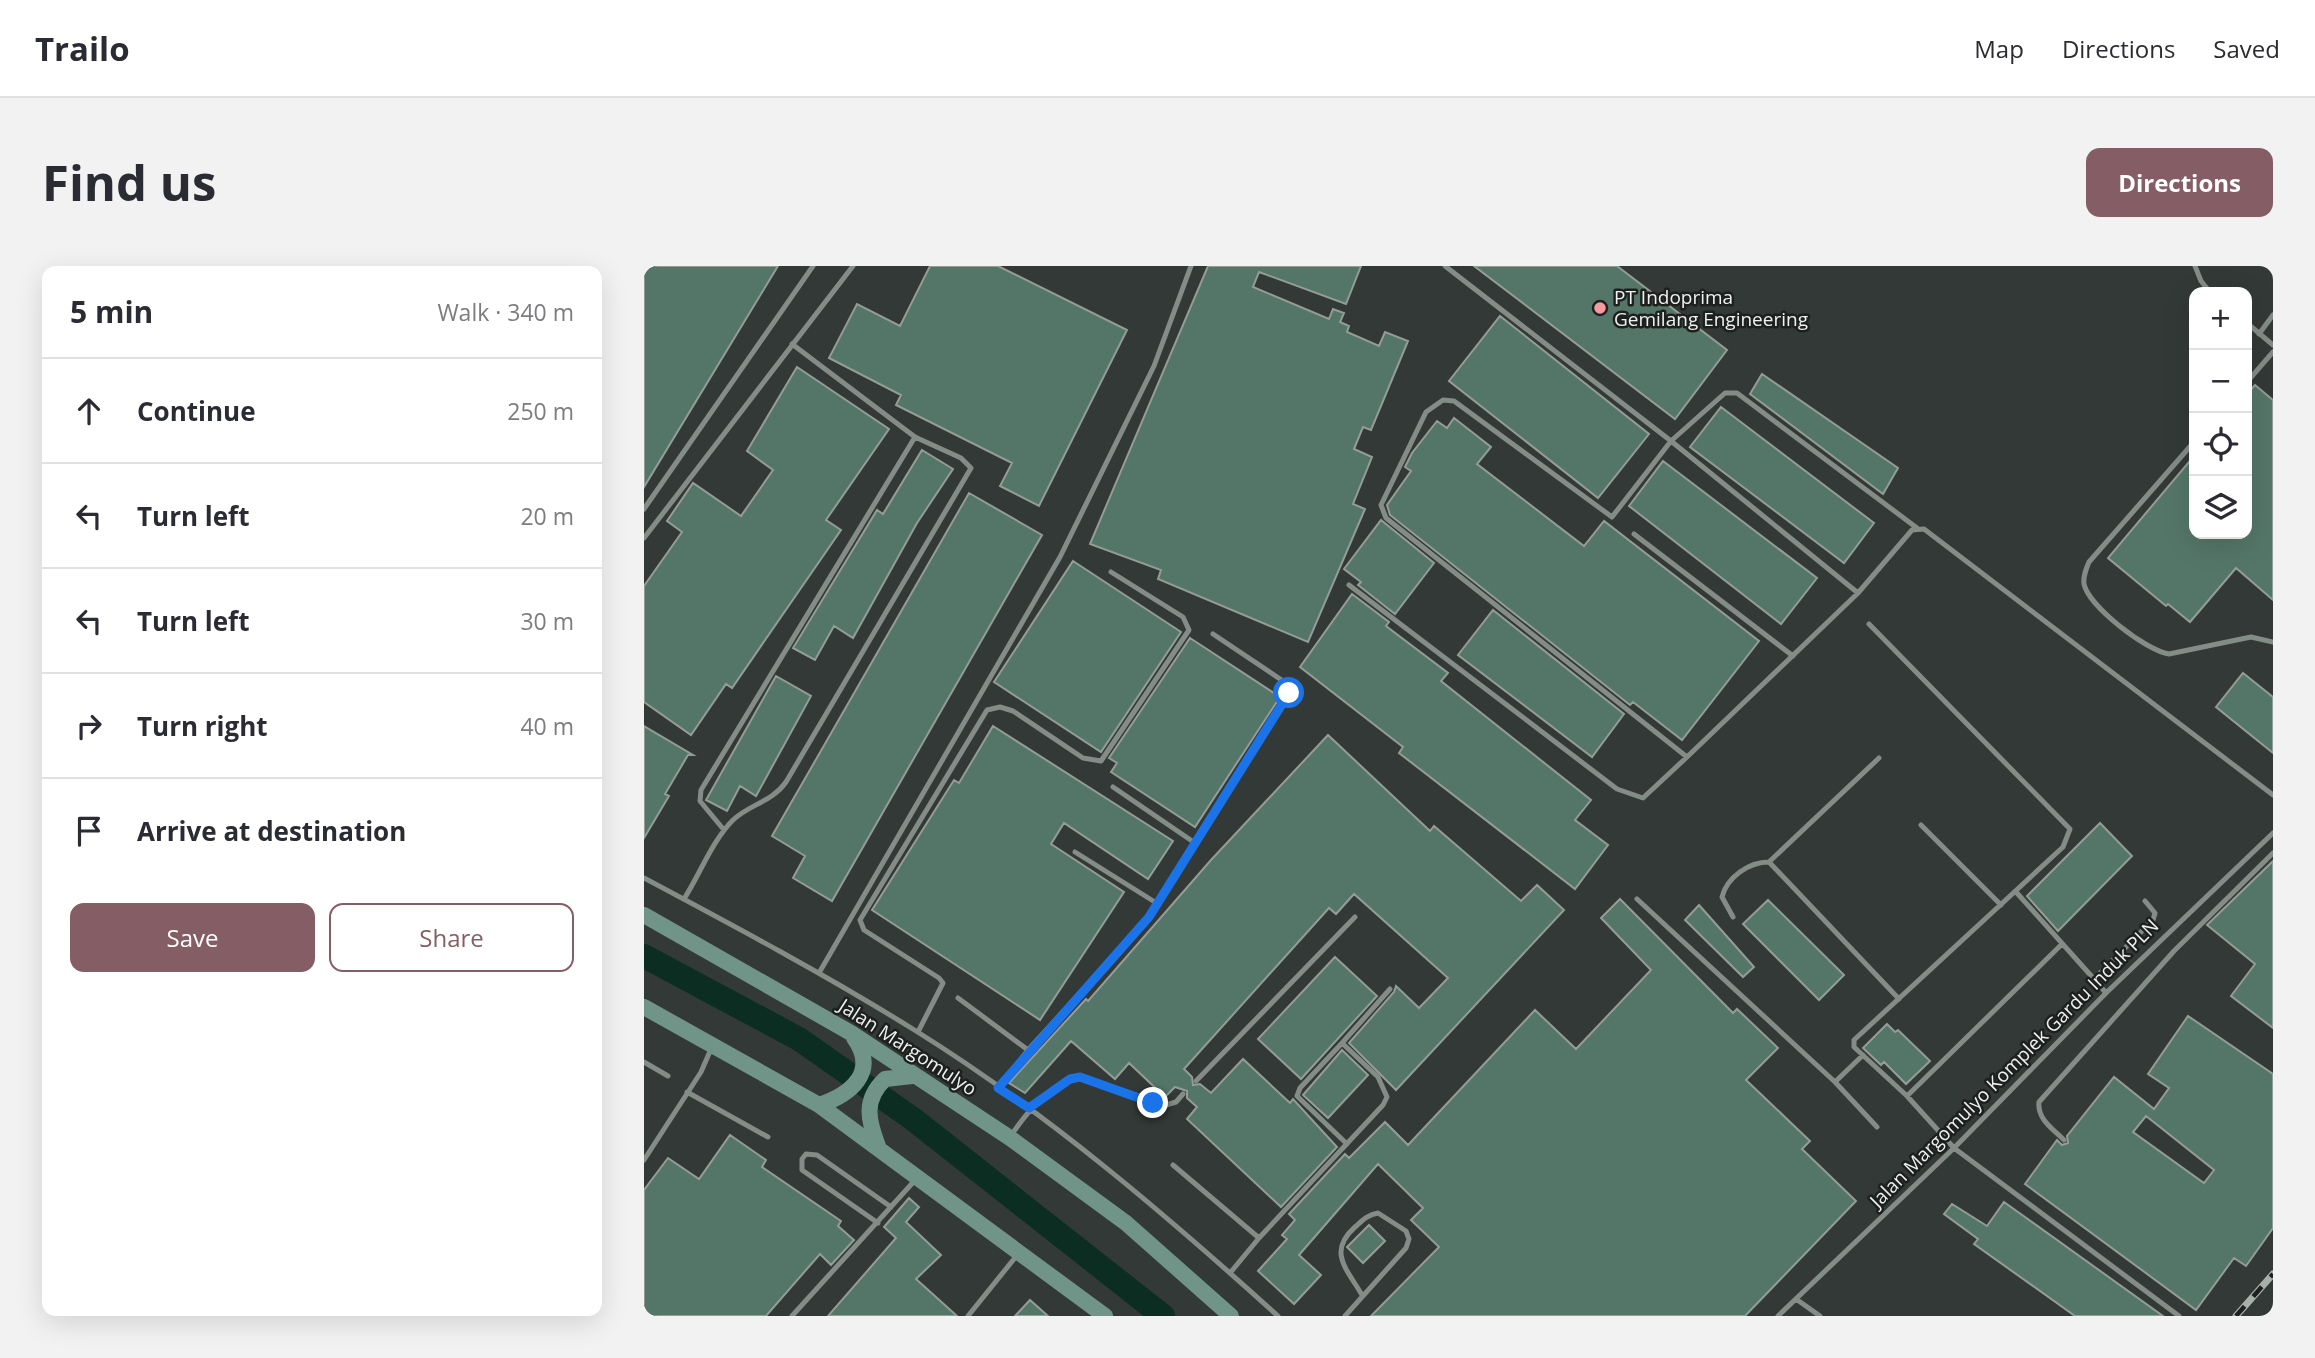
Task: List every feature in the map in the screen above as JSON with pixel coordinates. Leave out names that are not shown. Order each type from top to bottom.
[{"type":"main road","name":"Jalan Margomulyo","points":[[644,915],[850,1033],[904,1076],[1010,1138],[1126,1223],[1231,1316]]},
{"type":"main road","points":[[644,1007],[819,1105],[1105,1316]]},
{"type":"main road","points":[[819,1105],[839,1099],[856,1083],[862,1069],[863,1053],[850,1033]]},
{"type":"main road","points":[[878,1146],[870,1125],[869,1102],[885,1079],[904,1076]]},
{"type":"lane","points":[[644,509],[813,266]]},
{"type":"lane","points":[[644,538],[853,266]]},
{"type":"lane","points":[[820,973],[1060,557],[1154,366],[1191,266]]},
{"type":"lane","points":[[1445,266],[1671,441],[1858,593]]},
{"type":"lane","points":[[2195,266],[2200,281],[2205,287]]},
{"type":"lane","points":[[2259,334],[2273,315]]},
{"type":"lane","points":[[2252,328],[2273,345]]},
{"type":"lane","points":[[684,899],[724,830],[736,818],[780,790],[971,468],[961,458],[915,437],[792,344]]},
{"type":"lane","points":[[2252,376],[2273,352]]},
{"type":"lane","points":[[1687,757],[1386,518],[1381,505],[1426,412],[1443,400],[1454,401],[1612,517],[1671,441],[1725,393],[1737,393],[1917,528],[1929,532],[2273,796]]},
{"type":"lane","points":[[724,830],[700,802],[701,790],[915,437]]},
{"type":"lane","points":[[2189,448],[2089,562],[2084,585],[2093,600],[2119,624],[2161,653],[2169,654],[2250,637],[2273,642]]},
{"type":"lane","points":[[1349,585],[1617,789],[1643,798],[1858,593],[1917,528]]},
{"type":"lane","points":[[1634,534],[1793,656]]},
{"type":"lane","points":[[918,1032],[943,984],[939,978],[864,930],[860,920],[987,710],[1000,707],[1013,710],[1083,758],[1101,761],[1189,630],[1183,617],[1111,572]]},
{"type":"lane","points":[[1869,624],[2070,829],[2063,847],[1854,1040],[1854,1047],[1907,1096],[1954,1148],[2179,1316]]},
{"type":"lane","points":[[998,1088],[1028,1050],[1158,904],[1289,693],[1286,683],[1213,634]]},
{"type":"lane","points":[[1733,916],[1722,897],[1724,890],[1751,864],[1769,862],[1879,758]]},
{"type":"lane","points":[[1113,788],[1195,843]]},
{"type":"lane","points":[[1921,825],[2001,905]]},
{"type":"lane","name":"Jalan Margomulyo Komplek Gardu Induk PLN","points":[[1778,1316],[1954,1148],[2106,993],[2273,834]]},
{"type":"lane","points":[[1076,852],[1158,904]]},
{"type":"lane","points":[[2064,1140],[2045,1121],[2038,1110],[2039,1101],[2174,951],[2273,853]]},
{"type":"lane","points":[[1769,862],[1899,999]]},
{"type":"lane","points":[[644,877],[820,973],[918,1032],[1029,1108],[1230,1273],[1278,1316]]},
{"type":"lane","points":[[2016,892],[2106,993]]},
{"type":"lane","points":[[1637,899],[1835,1083],[1877,1127]]},
{"type":"lane","points":[[2094,979],[2153,920],[2155,913],[2145,901]]},
{"type":"lane","points":[[1196,1081],[1355,917]]},
{"type":"lane","points":[[1907,1096],[2062,944]]},
{"type":"lane","points":[[1347,1144],[1297,1096],[1300,1088],[1390,989]]},
{"type":"lane","points":[[958,998],[1028,1050]]},
{"type":"lane","points":[[1230,1273],[1387,1097],[1378,1077],[1342,1043]]},
{"type":"lane","points":[[644,1160],[713,1046]]},
{"type":"lane","points":[[1835,1083],[1863,1055]]},
{"type":"lane","points":[[644,1062],[668,1076]]},
{"type":"lane","points":[[1010,1138],[1029,1108],[1070,1079],[1080,1077],[1153,1103],[1166,1105],[1176,1102],[1183,1094]]},
{"type":"lane","points":[[687,1092],[768,1137]]},
{"type":"lane","points":[[878,1223],[802,1170],[802,1159],[806,1154],[817,1155],[891,1207]]},
{"type":"lane","points":[[1173,1165],[1259,1238]]},
{"type":"lane","points":[[792,1316],[917,1178]]},
{"type":"lane","points":[[1345,1316],[1406,1248],[1409,1239],[1406,1231],[1378,1213],[1368,1215],[1343,1237],[1339,1247],[1341,1258],[1362,1295]]},
{"type":"lane","points":[[968,1316],[1020,1251]]},
{"type":"lane","points":[[1796,1298],[1820,1316]]},
{"type":"building","points":[[644,266],[778,266],[644,487]]},
{"type":"building","points":[[930,266],[998,266],[1127,330],[1039,506],[1000,486],[1012,463],[896,405],[901,395],[829,358],[857,304],[900,326]]},
{"type":"building","points":[[1208,266],[1361,266],[1346,304],[1259,272],[1253,287],[1329,319],[1333,309],[1344,313],[1340,322],[1349,326],[1347,332],[1379,346],[1385,332],[1408,341],[1371,430],[1363,427],[1354,449],[1372,457],[1353,504],[1365,509],[1308,642],[1158,579],[1161,570],[1090,544]]},
{"type":"building","name":"PT Indoprima Gemilang Engineering","points":[[1474,266],[1617,266],[1727,350],[1675,419]]},
{"type":"building","points":[[1500,316],[1649,434],[1598,498],[1449,381]]},
{"type":"building","points":[[797,367],[889,429],[826,520],[841,530],[732,688],[726,684],[691,735],[644,702],[644,586],[682,532],[667,521],[693,483],[741,516],[773,470],[747,451]]},
{"type":"building","points":[[1762,374],[1898,468],[1883,494],[1750,394]]},
{"type":"building","points":[[2255,385],[2273,400],[2273,600],[2236,568],[2190,622],[2168,604],[2166,606],[2108,558],[2189,462],[2189,539],[2252,539],[2252,388]]},
{"type":"building","points":[[1721,407],[1874,523],[1844,563],[1690,447]]},
{"type":"building","points":[[1454,418],[1491,447],[1477,464],[1584,546],[1604,521],[1759,641],[1682,740],[1633,702],[1630,705],[1390,515],[1387,505],[1411,471],[1405,467],[1412,453],[1437,421],[1447,428]]},
{"type":"building","points":[[922,450],[953,469],[917,523],[853,638],[834,626],[815,660],[793,648],[877,510],[883,514]]},
{"type":"building","points":[[1663,461],[1817,578],[1781,624],[1629,506]]},
{"type":"building","points":[[969,493],[1042,535],[832,901],[793,878],[805,856],[772,836]]},
{"type":"building","points":[[1381,520],[1434,563],[1395,614],[1358,585],[1361,582],[1344,569]]},
{"type":"building","points":[[1073,561],[1181,632],[1101,752],[994,682]]},
{"type":"building","points":[[1352,594],[1389,622],[1386,626],[1448,673],[1441,681],[1591,800],[1575,820],[1608,845],[1575,889],[1399,753],[1403,747],[1300,667]]},
{"type":"building","points":[[1493,610],[1624,714],[1592,757],[1458,655]]},
{"type":"building","points":[[1190,638],[1280,697],[1195,827],[1111,772],[1117,763],[1109,758]]},
{"type":"building","points":[[2243,673],[2273,697],[2273,753],[2216,707]]},
{"type":"building","points":[[776,676],[811,696],[756,796],[740,786],[727,811],[706,800]]},
{"type":"building","points":[[644,726],[693,755],[688,755],[665,794],[669,796],[644,838]]},
{"type":"building","points":[[993,726],[1173,841],[1148,879],[1064,823],[1051,844],[1124,892],[1040,1020],[872,910],[954,780],[959,783]]},
{"type":"building","points":[[1328,735],[1430,831],[1434,826],[1521,901],[1537,885],[1564,910],[1396,1090],[1349,1043],[1394,992],[1396,986],[1419,1008],[1448,978],[1354,894],[1336,914],[1329,908],[1184,1069],[1192,1077],[1193,1085],[1200,1084],[1211,1093],[1243,1059],[1290,1103],[1293,1099],[1337,1147],[1281,1207],[1187,1119],[1197,1107],[1187,1098],[1187,1091],[1175,1087],[1165,1097],[1129,1063],[1115,1079],[1071,1041],[1025,1093],[1009,1083],[1086,999],[1088,1001],[1211,860]]},
{"type":"building","points":[[2100,823],[2132,856],[2058,931],[2027,896]]},
{"type":"building","points":[[2273,861],[2273,1028],[2231,996],[2255,964],[2207,925]]},
{"type":"building","points":[[1620,899],[1733,1013],[1737,1009],[1778,1048],[1746,1080],[1810,1141],[1802,1149],[1856,1201],[1745,1316],[1371,1316],[1439,1247],[1411,1220],[1423,1208],[1378,1164],[1299,1255],[1321,1275],[1294,1304],[1258,1271],[1287,1239],[1282,1235],[1295,1220],[1289,1214],[1345,1154],[1349,1158],[1385,1122],[1408,1145],[1535,1010],[1576,1049],[1651,970],[1601,918]]},
{"type":"building","points":[[1768,900],[1844,975],[1819,1000],[1743,924]]},
{"type":"building","points":[[1699,905],[1754,967],[1743,977],[1685,920]]},
{"type":"building","points":[[1335,957],[1377,996],[1301,1079],[1258,1039]]},
{"type":"building","points":[[2188,1016],[2273,1074],[2273,1228],[2246,1266],[2234,1258],[2196,1310],[2025,1184],[2057,1140],[2062,1145],[2068,1143],[2067,1136],[2114,1077],[2154,1109],[2169,1088],[2148,1074]],"holes":[[[2146,1116],[2214,1170],[2204,1183],[2133,1132]]]},
{"type":"building","points":[[1887,1024],[1895,1032],[1898,1030],[1930,1061],[1906,1084],[1884,1062],[1881,1065],[1863,1048]]},
{"type":"building","points":[[1342,1050],[1368,1075],[1328,1118],[1303,1095]]},
{"type":"building","points":[[730,1135],[766,1160],[762,1167],[841,1221],[838,1226],[854,1240],[831,1265],[820,1254],[766,1316],[644,1316],[644,1190],[668,1158],[699,1179]]},
{"type":"building","points":[[909,1198],[919,1207],[906,1222],[941,1255],[916,1279],[957,1316],[828,1316],[896,1238],[884,1227]]},
{"type":"building","points":[[2004,1202],[2163,1316],[2075,1316],[1974,1244],[1978,1239],[1944,1214],[1952,1204],[1987,1226]]},
{"type":"building","points":[[1369,1225],[1385,1241],[1363,1263],[1347,1247]]},
{"type":"building","points":[[1030,1300],[1048,1316],[1015,1316]]},
{"type":"waterway","points":[[644,956],[799,1039],[913,1119],[1163,1316]]},
{"type":"railway","points":[[2236,1316],[2273,1274]]},
{"type":"place","name":"PT Indoprima Gemilang Engineering","points":[[1600,308]]},
{"type":"route","points":[[1153,1103],[1080,1077],[1070,1079],[1029,1108],[998,1088],[1028,1050],[1149,917],[1289,693]]}]
